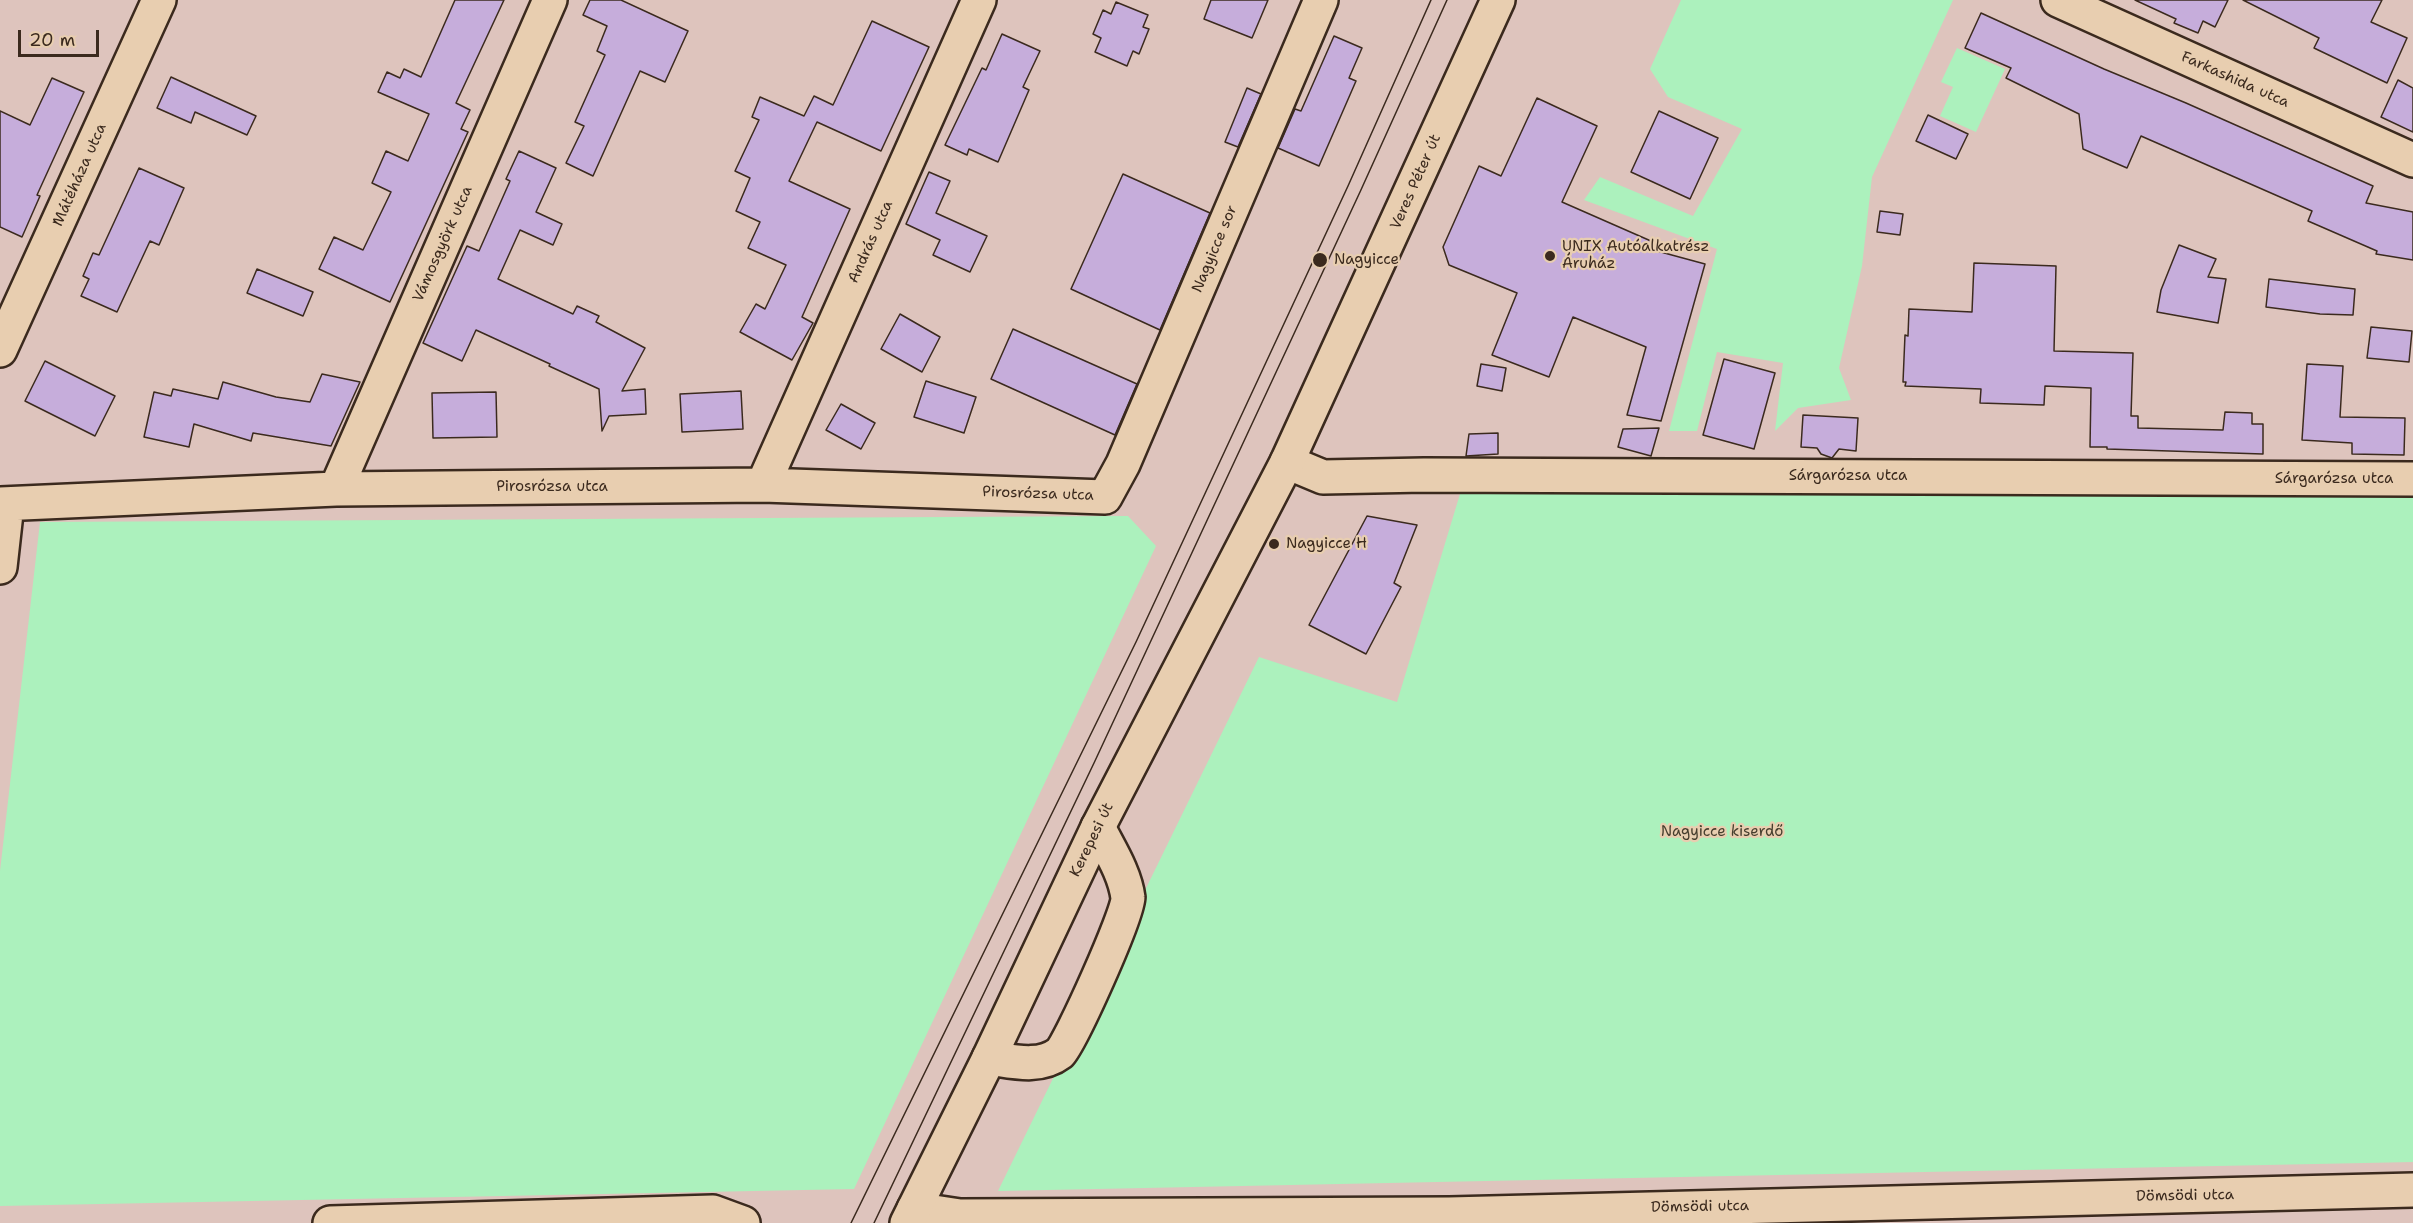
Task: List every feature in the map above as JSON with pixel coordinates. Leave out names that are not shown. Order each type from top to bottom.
[{"type":"street","name":"Mátéháza utca","points":[[0,350],[159,0]]},
{"type":"street","name":"Vámosgyörk utca","points":[[336,489],[550,0]]},
{"type":"street","name":"András utca","points":[[763,485],[979,0]]},
{"type":"street","name":"Nagyicce sor","points":[[1105,496],[1123,464],[1321,0]]},
{"type":"street","name":"Veres Péter út","points":[[1287,462],[1498,0]]},
{"type":"street","name":"Farkashida utca","points":[[2058,0],[2413,160]]},
{"type":"street","name":"Sárgarózsa utca","points":[[1287,462],[1323,477],[1424,474],[2413,479]]},
{"type":"street","name":"Kerepesi út","points":[[911,1216],[1098,827],[1287,462]]},
{"type":"street","name":"Pirosrózsa utca","points":[[3,504],[336,489],[763,485],[1105,496]]},
{"type":"street","points":[[0,567],[3,504]]},
{"type":"street","points":[[988,1058],[1036,1064],[1061,1052],[1102,968],[1129,901],[1124,880],[1098,827]]},
{"type":"street","name":"Dömsödi utca","points":[[911,1216],[1446,1218],[2039,1211],[2413,1190]]},
{"type":"street","points":[[330,1223],[713,1212],[743,1223]]},
{"type":"green space","points":[[1681,0],[1953,0],[1872,177],[1862,266],[1839,368],[1851,400],[1798,408],[1775,431],[1783,363],[1717,352],[1697,431],[1669,431],[1717,249],[1584,200],[1600,177],[1693,216],[1742,129],[1668,97],[1650,69]]},
{"type":"green space","points":[[1957,48],[2005,69],[1976,132],[1940,116],[1953,87],[1941,82]]},
{"type":"green space","name":"Nagyicce kiserdő","points":[[1463,484],[2413,496],[2413,1162],[998,1191],[1259,657],[1397,702]]},
{"type":"green space","points":[[1128,516],[1156,546],[854,1189],[0,1206],[0,871],[40,522]]},
{"type":"building","points":[[455,0],[504,0],[456,103],[470,110],[461,129],[468,132],[390,302],[319,269],[334,237],[363,250],[391,192],[372,183],[386,151],[408,161],[429,114],[378,92],[387,72],[400,78],[404,69],[421,77]]},
{"type":"building","points":[[590,0],[621,0],[688,31],[665,82],[640,71],[593,176],[566,163],[584,126],[575,122],[605,55],[597,51],[607,26],[583,15]]},
{"type":"building","points":[[1211,0],[1268,0],[1252,38],[1204,19]]},
{"type":"building","points":[[2135,0],[2228,0],[2215,27],[2203,21],[2198,33],[2174,23],[2176,19]]},
{"type":"building","points":[[2243,0],[2382,0],[2371,22],[2407,38],[2387,83],[2314,48],[2319,38]]},
{"type":"building","points":[[1116,2],[1148,15],[1143,27],[1149,29],[1139,54],[1133,51],[1127,66],[1095,52],[1101,38],[1093,34],[1103,10],[1111,14]]},
{"type":"building","points":[[1981,13],[2373,186],[2366,203],[2413,212],[2413,260],[2376,254],[2377,251],[2308,221],[2312,211],[2141,136],[2127,168],[2083,149],[2079,114],[2006,78],[2011,68],[1965,48]]},
{"type":"building","points":[[872,21],[929,47],[881,151],[817,122],[789,181],[850,209],[802,317],[813,323],[792,360],[740,332],[756,304],[765,309],[786,265],[748,248],[760,222],[736,211],[750,178],[735,171],[759,120],[752,117],[760,97],[804,116],[814,96],[833,105]]},
{"type":"building","points":[[1002,34],[1040,51],[1023,87],[1029,90],[998,162],[969,149],[967,155],[945,145],[982,68],[986,70]]},
{"type":"building","points":[[1334,36],[1362,48],[1349,78],[1356,81],[1319,166],[1278,148],[1295,109],[1301,111]]},
{"type":"building","points":[[171,77],[256,116],[247,135],[195,112],[191,123],[157,108]]},
{"type":"building","points":[[52,78],[84,92],[37,195],[40,196],[22,237],[0,227],[0,111],[30,125]]},
{"type":"building","points":[[2398,80],[2413,88],[2413,132],[2381,117]]},
{"type":"building","points":[[1247,88],[1261,94],[1238,147],[1225,142]]},
{"type":"building","points":[[1537,98],[1597,126],[1562,202],[1660,245],[1657,251],[1705,264],[1661,421],[1627,415],[1646,347],[1573,317],[1549,377],[1492,355],[1517,293],[1449,265],[1443,247],[1479,166],[1501,176]]},
{"type":"building","points":[[1659,111],[1718,138],[1690,199],[1631,172]]},
{"type":"building","points":[[1928,115],[1968,134],[1956,159],[1916,141]]},
{"type":"building","points":[[519,151],[556,168],[536,212],[562,224],[553,245],[520,230],[498,279],[573,314],[577,306],[599,316],[596,322],[645,348],[622,391],[645,389],[646,414],[609,416],[602,431],[599,389],[549,366],[550,364],[476,330],[462,361],[423,343],[467,246],[479,251],[510,181],[506,179]]},
{"type":"building","points":[[139,168],[184,188],[159,245],[150,241],[117,312],[81,296],[89,279],[83,276],[93,253],[99,255]]},
{"type":"building","points":[[929,172],[950,181],[936,213],[987,236],[970,272],[933,255],[940,240],[906,224]]},
{"type":"building","points":[[1123,174],[1210,213],[1160,330],[1071,289]]},
{"type":"building","points":[[1880,211],[1903,214],[1900,235],[1877,232]]},
{"type":"building","points":[[2179,245],[2216,259],[2208,277],[2226,279],[2218,323],[2157,312],[2161,290]]},
{"type":"building","points":[[1974,263],[2056,266],[2054,351],[2133,353],[2131,416],[2138,416],[2138,428],[2223,430],[2225,412],[2252,413],[2252,424],[2263,424],[2263,454],[2090,447],[2091,388],[2045,386],[2044,405],[1980,403],[1981,389],[1905,386],[1906,382],[1903,382],[1905,335],[1908,336],[1909,309],[1972,312]]},
{"type":"building","points":[[257,269],[313,292],[303,316],[247,293]]},
{"type":"building","points":[[2269,279],[2355,289],[2353,315],[2320,314],[2266,307]]},
{"type":"building","points":[[900,314],[940,337],[922,372],[881,349]]},
{"type":"building","points":[[2371,327],[2412,331],[2409,362],[2367,358]]},
{"type":"building","points":[[1013,329],[1137,384],[1115,435],[991,379]]},
{"type":"building","points":[[1724,359],[1775,373],[1754,449],[1703,435]]},
{"type":"building","points":[[45,361],[115,396],[95,436],[25,401]]},
{"type":"building","points":[[1481,364],[1506,368],[1502,391],[1477,386]]},
{"type":"building","points":[[2307,364],[2343,366],[2340,417],[2405,418],[2404,455],[2352,454],[2352,443],[2302,440]]},
{"type":"building","points":[[322,374],[360,382],[331,446],[253,433],[251,441],[194,424],[189,447],[144,437],[154,392],[171,396],[173,389],[218,399],[223,382],[276,397],[310,402]]},
{"type":"building","points":[[926,381],[976,397],[964,433],[914,417]]},
{"type":"building","points":[[741,391],[743,429],[682,432],[680,394]]},
{"type":"building","points":[[496,392],[497,437],[433,438],[432,393]]},
{"type":"building","points":[[841,404],[875,423],[861,449],[826,430]]},
{"type":"building","points":[[1803,415],[1858,418],[1856,451],[1839,449],[1832,458],[1821,454],[1817,448],[1801,447]]},
{"type":"building","points":[[1659,428],[1651,456],[1618,447],[1623,429]]},
{"type":"building","points":[[1498,433],[1498,454],[1466,456],[1469,434]]},
{"type":"building","points":[[1367,516],[1417,525],[1394,583],[1401,587],[1366,654],[1309,625]]},
{"type":"tram line","points":[[851,1223],[1136,642],[1348,186],[1431,0]]},
{"type":"tram line","points":[[874,1223],[1094,763],[1447,0]]},
{"type":"place","name":"UNIX Autóalkatrész Áruház","points":[[1550,256]]},
{"type":"place","name":"Nagyicce","points":[[1320,260]]},
{"type":"place","name":"Nagyicce H","points":[[1274,544]]}]
